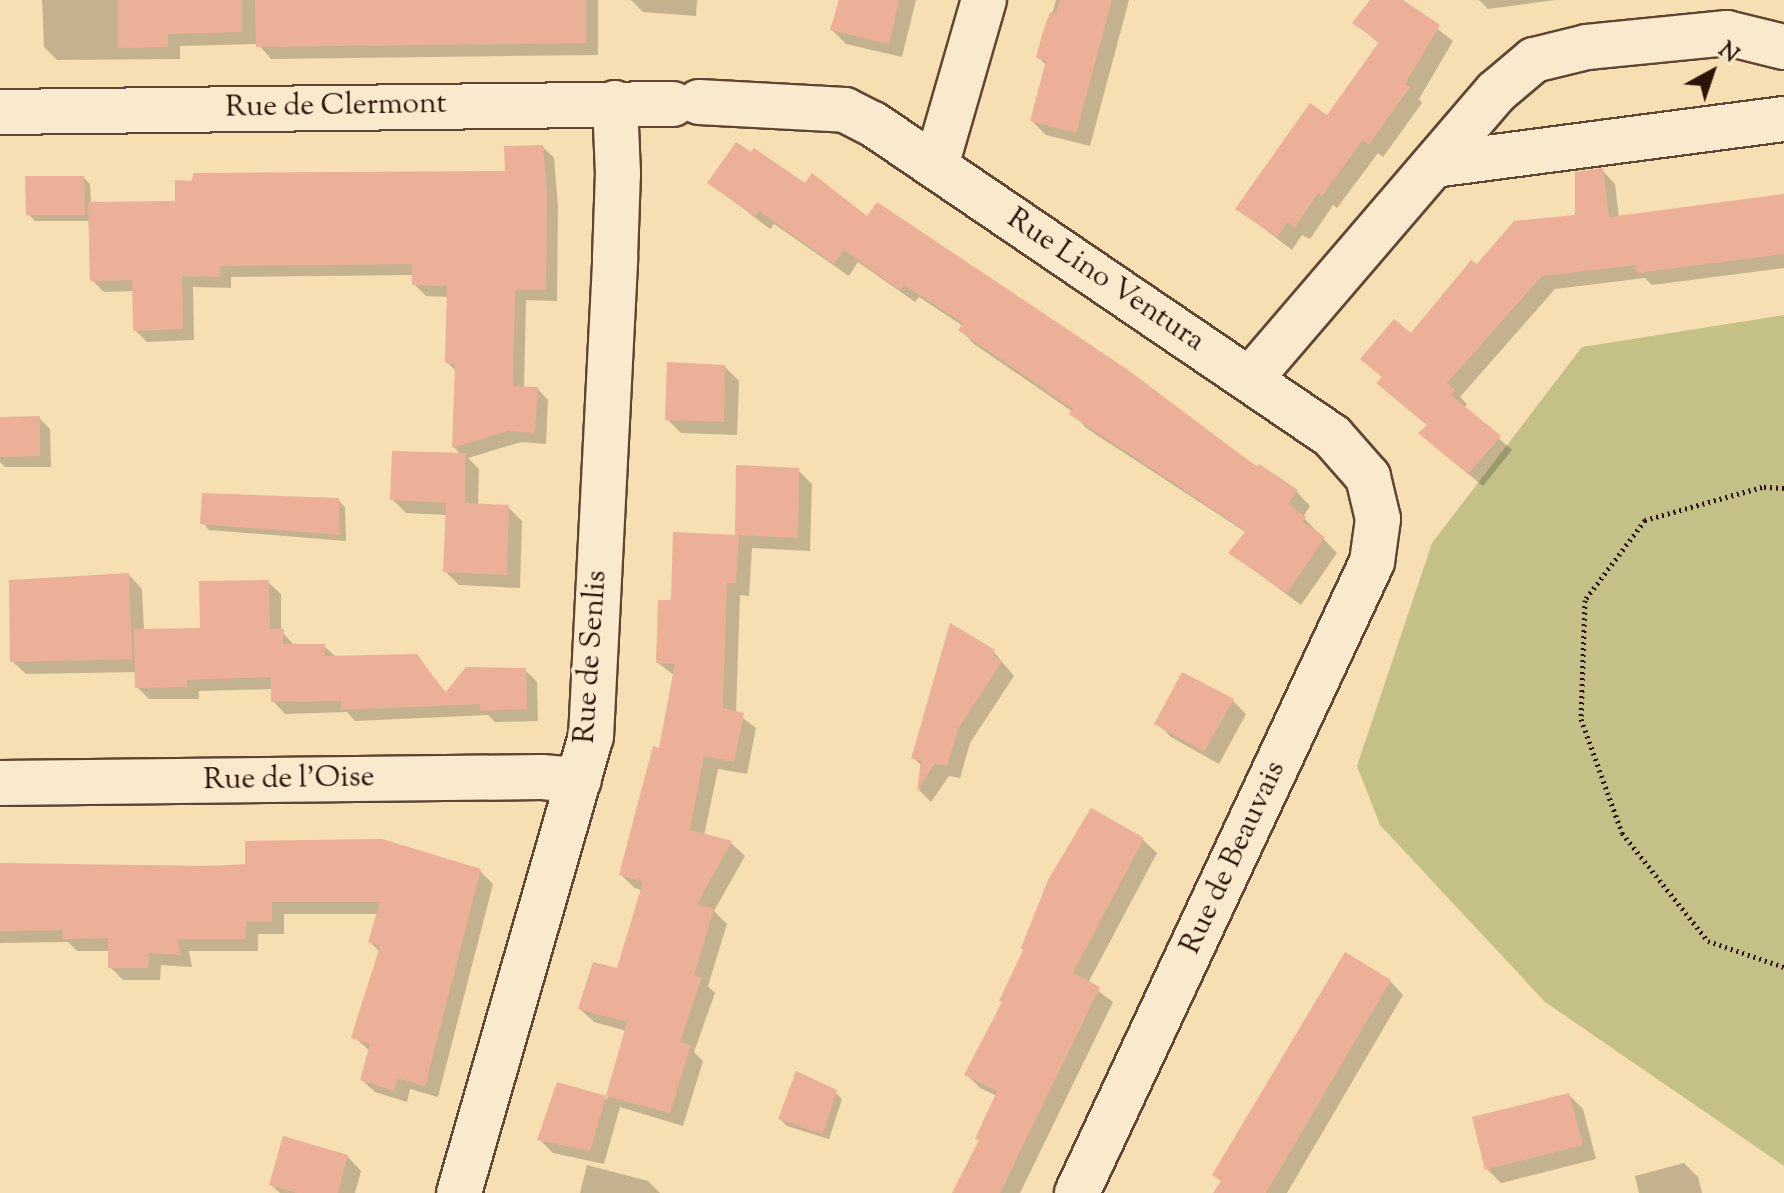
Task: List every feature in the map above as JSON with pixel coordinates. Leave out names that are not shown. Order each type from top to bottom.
[{"type":"street","points":[[936,166],[984,0]]},
{"type":"street","points":[[1250,379],[1496,92],[1534,60],[1587,47],[1727,33],[1784,47]]},
{"type":"street","name":"Rue de Senlis","points":[[459,1193],[579,780],[592,721],[615,258],[618,174],[615,103]]},
{"type":"street","name":"Rue Lino Ventura","points":[[686,103],[845,110],[936,166],[1332,436],[1368,477],[1378,519]]},
{"type":"street","name":"Rue de Clermont","points":[[0,112],[686,103]]},
{"type":"street","points":[[1434,165],[1784,119]]},
{"type":"street","name":"Rue de Beauvais","points":[[1077,1193],[1372,562],[1378,519]]},
{"type":"street","name":"Rue de l'Oise","points":[[0,783],[542,777],[579,780]]},
{"type":"path","points":[[1784,488],[1762,487],[1645,520],[1585,600],[1581,719],[1622,833],[1708,941],[1784,967]]},
{"type":"shaded area","points":[[1784,315],[1784,1166],[1545,1002],[1380,825],[1357,766],[1432,543],[1582,347]]},
{"type":"building","points":[[118,0],[242,0],[242,32],[168,34],[168,47],[118,48]]},
{"type":"building","points":[[255,0],[586,0],[586,43],[256,47]]},
{"type":"building","points":[[839,0],[899,0],[889,44],[830,30]]},
{"type":"building","points":[[1060,0],[1112,0],[1076,133],[1030,121],[1046,61],[1036,58],[1050,12],[1056,14]]},
{"type":"building","points":[[1370,0],[1403,0],[1440,25],[1405,84],[1410,87],[1369,145],[1363,140],[1322,196],[1318,193],[1295,227],[1287,222],[1277,237],[1235,209],[1310,103],[1327,115],[1379,42],[1352,23]]},
{"type":"building","points":[[736,142],[751,152],[754,148],[805,183],[812,173],[867,216],[877,202],[1128,370],[1257,467],[1259,464],[1298,490],[1288,504],[1306,517],[1303,522],[1325,537],[1287,593],[1228,553],[1246,531],[1069,414],[1073,409],[958,330],[963,323],[904,285],[900,290],[844,250],[834,264],[759,211],[756,217],[707,183]]},
{"type":"building","points":[[543,145],[547,193],[546,290],[515,290],[513,386],[538,387],[535,433],[508,431],[452,448],[455,364],[445,363],[447,286],[412,285],[412,264],[220,266],[220,277],[182,276],[183,329],[133,331],[132,280],[90,281],[88,202],[175,201],[175,180],[191,181],[194,173],[505,171],[504,146]]},
{"type":"building","points":[[1603,168],[1609,217],[1784,194],[1784,254],[1637,273],[1636,265],[1542,276],[1447,383],[1455,390],[1451,395],[1501,436],[1468,474],[1418,433],[1427,425],[1376,383],[1382,377],[1360,359],[1394,319],[1411,333],[1471,260],[1477,264],[1514,221],[1575,215],[1575,172]]},
{"type":"building","points":[[25,176],[84,176],[85,215],[26,215]]},
{"type":"building","points":[[667,362],[725,365],[724,422],[665,420]]},
{"type":"building","points":[[40,416],[40,456],[0,457],[0,417]]},
{"type":"building","points":[[392,451],[466,453],[465,503],[509,505],[507,575],[443,572],[446,503],[390,500]]},
{"type":"building","points":[[736,465],[799,468],[798,538],[739,535],[736,583],[727,583],[723,708],[744,713],[734,762],[704,756],[690,830],[732,841],[697,904],[714,909],[694,975],[702,977],[680,1042],[691,1045],[670,1113],[606,1096],[627,1022],[578,1009],[593,962],[617,968],[643,882],[619,875],[653,746],[659,748],[675,664],[656,663],[658,600],[671,600],[673,532],[735,535]]},
{"type":"building","points":[[202,493],[339,498],[340,535],[200,524]]},
{"type":"building","points":[[129,573],[132,659],[10,662],[9,580]]},
{"type":"building","points":[[269,580],[270,629],[284,629],[283,644],[325,644],[325,656],[417,654],[445,693],[466,667],[526,668],[527,709],[480,711],[480,704],[341,710],[341,701],[271,702],[271,677],[187,680],[187,687],[135,688],[134,629],[200,628],[199,581]]},
{"type":"building","points":[[950,623],[995,650],[993,655],[1002,661],[958,729],[947,766],[935,763],[917,791],[921,760],[911,759]]},
{"type":"building","points":[[1182,672],[1234,699],[1204,752],[1154,724]]},
{"type":"building","points":[[1091,808],[1144,838],[1073,973],[1100,987],[1000,1193],[952,1193],[979,1140],[975,1139],[997,1091],[964,1075],[1002,1002],[999,1001],[1023,950],[1021,948],[1048,880]]},
{"type":"building","points":[[382,839],[481,869],[425,1086],[398,1078],[394,1091],[360,1080],[370,1044],[351,1038],[380,946],[368,942],[380,902],[272,902],[272,922],[246,922],[246,939],[177,939],[181,955],[149,953],[148,968],[108,968],[108,938],[62,939],[63,930],[0,931],[0,863],[245,864],[245,841]]},
{"type":"building","points":[[1345,952],[1391,980],[1266,1193],[1213,1193],[1221,1181],[1212,1175]]},
{"type":"building","points":[[796,1071],[837,1090],[823,1134],[778,1119]]},
{"type":"building","points":[[557,1082],[606,1096],[590,1151],[537,1140]]},
{"type":"building","points":[[1569,1093],[1583,1145],[1485,1170],[1472,1117]]},
{"type":"building","points":[[283,1136],[348,1155],[338,1193],[297,1193],[269,1185]]}]
